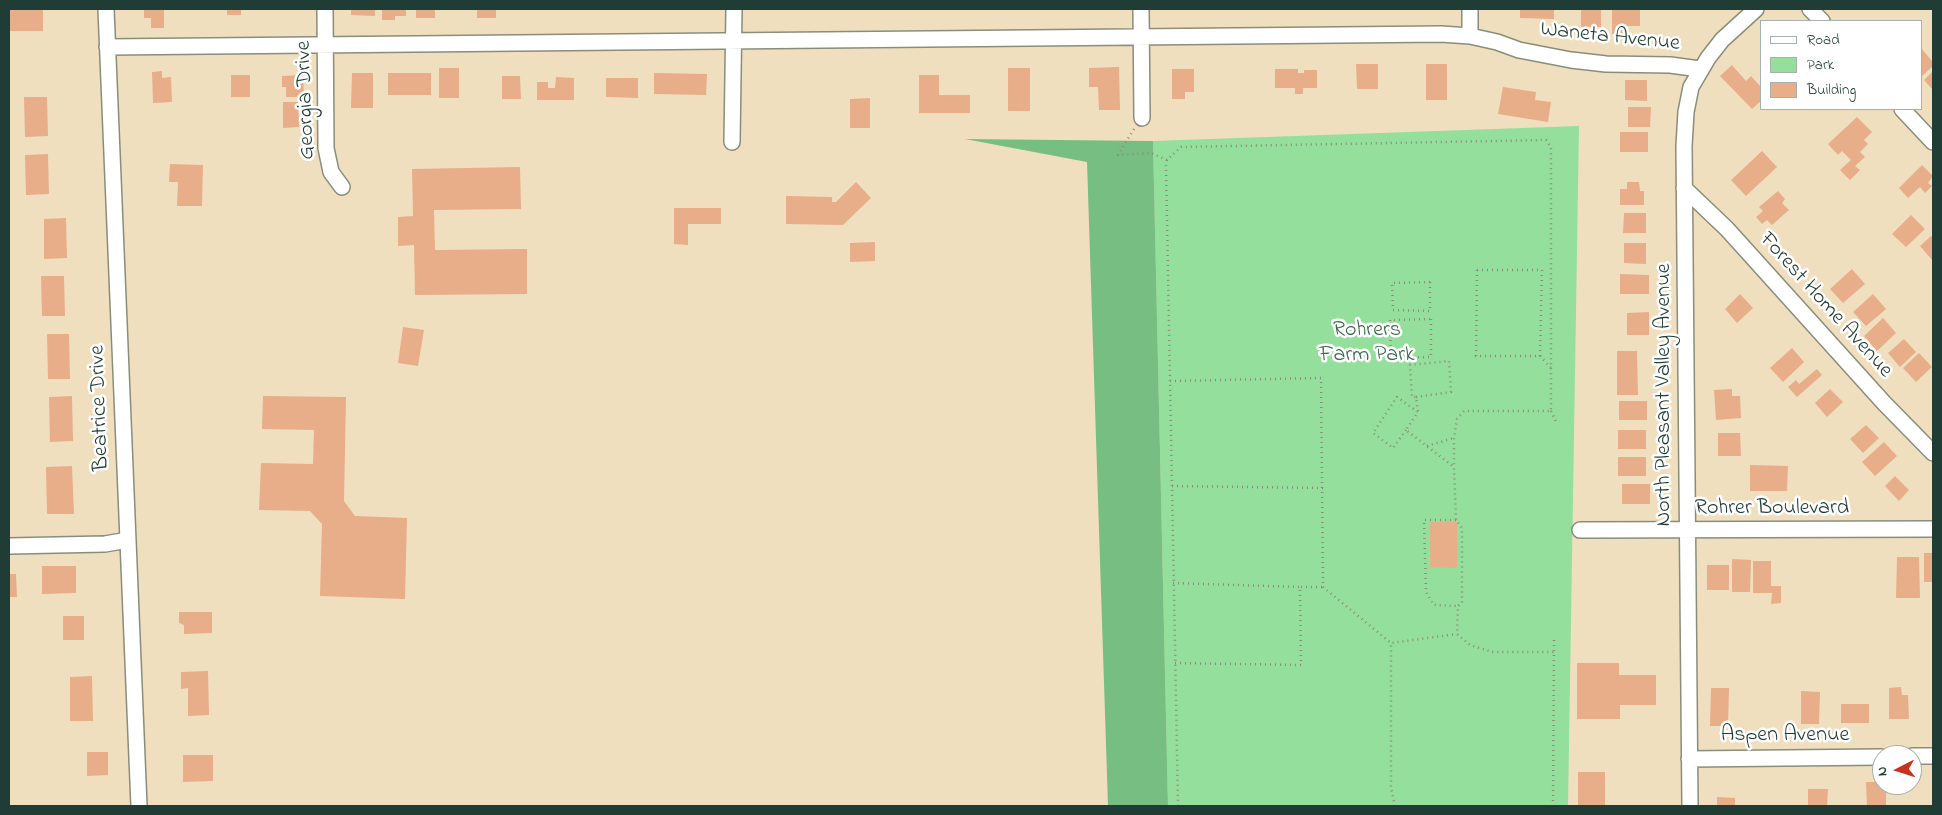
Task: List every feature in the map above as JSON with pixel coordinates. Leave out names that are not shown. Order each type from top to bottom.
[{"type":"street","name":"Beatrice Drive","points":[[106,9],[139,806]]},
{"type":"street","name":"Georgia Drive","points":[[326,9],[326,148],[332,172],[342,187]]},
{"type":"street","points":[[732,142],[734,9]]},
{"type":"street","points":[[1141,9],[1142,118]]},
{"type":"street","points":[[1470,9],[1470,36]]},
{"type":"street","name":"North Pleasant Valley Avenue","points":[[1690,806],[1684,188],[1686,112],[1691,87],[1700,69],[1722,40],[1756,9]]},
{"type":"street","points":[[1810,9],[1821,20]]},
{"type":"street","name":"Waneta Avenue","points":[[107,47],[1441,34],[1470,36],[1528,52],[1571,60],[1606,64],[1670,65],[1700,69]]},
{"type":"street","points":[[1903,110],[1933,142]]},
{"type":"street","name":"Forest Home Avenue","points":[[1684,188],[1745,248],[1884,403],[1933,453]]},
{"type":"street","name":"Rohrer Boulevard","points":[[1580,530],[1933,529]]},
{"type":"street","points":[[9,546],[104,544],[128,540]]},
{"type":"street","name":"Aspen Avenue","points":[[1689,759],[1872,757]]},
{"type":"path","points":[[1142,118],[1118,155],[1151,153],[1167,160]]},
{"type":"path","points":[[1178,806],[1167,160],[1181,147],[1546,140],[1551,147],[1551,411],[1557,424]]},
{"type":"path","points":[[1540,356],[1476,356],[1477,270],[1542,270],[1540,356],[1551,368]]},
{"type":"path","points":[[1430,310],[1393,310],[1392,282],[1430,282],[1430,310],[1431,319],[1432,357],[1391,358],[1390,320],[1431,319]]},
{"type":"path","points":[[1410,357],[1410,365],[1412,397],[1451,392],[1449,361],[1410,365]]},
{"type":"path","points":[[1170,381],[1321,378],[1323,587]]},
{"type":"path","points":[[1416,397],[1418,412],[1393,448],[1373,433],[1397,397],[1418,412]]},
{"type":"path","points":[[1457,634],[1458,606],[1462,603],[1462,528],[1456,520],[1454,438],[1457,419],[1464,411],[1551,411]]},
{"type":"path","points":[[1406,430],[1454,467]]},
{"type":"path","points":[[1427,446],[1454,438]]},
{"type":"path","points":[[1172,486],[1323,488]]},
{"type":"path","points":[[1456,520],[1424,520],[1425,583],[1426,592],[1434,605],[1458,606]]},
{"type":"path","points":[[1174,583],[1323,587],[1391,643],[1457,634],[1470,644],[1492,652],[1554,652]]},
{"type":"path","points":[[1175,663],[1301,665],[1300,586]]},
{"type":"path","points":[[1553,806],[1554,638]]},
{"type":"path","points":[[1391,643],[1391,788],[1395,806]]},
{"type":"green space","name":"Rohrers Farm Park","points":[[1579,126],[1568,806],[1168,806],[1153,141]]},
{"type":"green space","points":[[965,139],[1153,141],[1168,806],[1108,806],[1087,162]]},
{"type":"building","points":[[10,9],[43,9],[43,31],[10,31]]},
{"type":"building","points":[[144,9],[164,9],[164,28],[151,28],[151,18],[144,18]]},
{"type":"building","points":[[227,9],[241,9],[241,15],[227,15]]},
{"type":"building","points":[[351,9],[375,9],[375,16],[351,15]]},
{"type":"building","points":[[382,9],[406,9],[406,16],[395,16],[395,20],[382,20]]},
{"type":"building","points":[[416,9],[435,9],[435,18],[416,18]]},
{"type":"building","points":[[477,9],[496,9],[496,18],[477,18]]},
{"type":"building","points":[[1520,9],[1554,9],[1554,19],[1520,18]]},
{"type":"building","points":[[1581,9],[1601,9],[1601,27],[1581,27]]},
{"type":"building","points":[[1612,10],[1640,10],[1640,26],[1626,26],[1626,33],[1612,34]]},
{"type":"building","points":[[1922,49],[1933,62],[1933,66],[1922,76]]},
{"type":"building","points":[[1356,64],[1378,64],[1378,89],[1357,89]]},
{"type":"building","points":[[1426,64],[1447,64],[1447,100],[1426,100]]},
{"type":"building","points":[[1732,65],[1746,81],[1751,76],[1760,86],[1760,102],[1752,109],[1720,76]]},
{"type":"building","points":[[1119,67],[1120,110],[1099,110],[1098,87],[1089,87],[1089,68]]},
{"type":"building","points":[[439,68],[459,68],[459,98],[439,98]]},
{"type":"building","points":[[1008,68],[1030,68],[1030,111],[1008,111]]},
{"type":"building","points":[[1172,69],[1194,69],[1194,92],[1185,92],[1185,99],[1172,99]]},
{"type":"building","points":[[1275,69],[1298,69],[1298,73],[1304,73],[1304,70],[1317,70],[1317,88],[1303,88],[1303,94],[1295,94],[1295,88],[1275,88]]},
{"type":"building","points":[[162,71],[162,78],[171,77],[172,102],[153,103],[152,72]]},
{"type":"building","points":[[1933,71],[1933,90],[1924,80]]},
{"type":"building","points":[[352,73],[373,73],[373,108],[351,108]]},
{"type":"building","points":[[388,73],[431,73],[431,95],[388,95]]},
{"type":"building","points":[[654,73],[707,74],[706,95],[654,94]]},
{"type":"building","points":[[231,75],[250,75],[250,97],[231,97]]},
{"type":"building","points":[[303,75],[304,97],[286,97],[286,87],[282,87],[282,76]]},
{"type":"building","points":[[919,75],[939,75],[939,95],[970,95],[970,113],[919,113]]},
{"type":"building","points":[[502,76],[520,76],[521,99],[502,99]]},
{"type":"building","points":[[556,77],[574,78],[574,100],[537,100],[537,82],[548,82],[548,88],[555,88]]},
{"type":"building","points":[[606,78],[638,78],[638,98],[606,97]]},
{"type":"building","points":[[1625,80],[1647,80],[1647,101],[1625,100]]},
{"type":"building","points":[[1503,87],[1536,92],[1535,100],[1551,102],[1548,122],[1498,114]]},
{"type":"building","points":[[24,97],[47,97],[48,136],[25,137]]},
{"type":"building","points":[[870,98],[870,128],[850,128],[850,99]]},
{"type":"building","points":[[283,102],[298,102],[299,127],[283,128]]},
{"type":"building","points":[[1628,107],[1651,107],[1650,127],[1628,127]]},
{"type":"building","points":[[1857,117],[1872,132],[1864,140],[1868,144],[1860,152],[1865,157],[1855,166],[1860,170],[1850,180],[1840,170],[1851,160],[1842,151],[1838,155],[1828,144]]},
{"type":"building","points":[[1620,132],[1648,132],[1648,152],[1620,152]]},
{"type":"building","points":[[1762,151],[1777,167],[1746,196],[1731,180]]},
{"type":"building","points":[[48,154],[49,194],[26,195],[25,155]]},
{"type":"building","points":[[170,164],[203,165],[202,206],[177,206],[178,182],[169,182]]},
{"type":"building","points":[[1922,165],[1933,176],[1928,183],[1932,186],[1925,193],[1920,187],[1908,198],[1899,188]]},
{"type":"building","points":[[520,167],[521,209],[434,210],[435,250],[527,249],[527,294],[415,295],[414,245],[398,246],[398,217],[413,216],[412,169]]},
{"type":"building","points":[[856,182],[871,198],[843,225],[786,224],[786,196],[832,197],[832,202],[836,202]]},
{"type":"building","points":[[1627,182],[1639,182],[1640,191],[1644,191],[1644,205],[1620,205],[1620,189],[1627,189]]},
{"type":"building","points":[[1778,191],[1785,199],[1782,203],[1789,210],[1772,225],[1767,220],[1762,224],[1756,217],[1763,211],[1759,207]]},
{"type":"building","points":[[674,208],[721,208],[721,224],[688,224],[688,245],[674,244]]},
{"type":"building","points":[[1624,213],[1646,213],[1646,233],[1623,233]]},
{"type":"building","points":[[1911,215],[1925,229],[1906,247],[1892,234]]},
{"type":"building","points":[[66,218],[67,258],[44,259],[44,219]]},
{"type":"building","points":[[1931,236],[1933,239],[1933,261],[1920,246]]},
{"type":"building","points":[[875,242],[875,261],[850,262],[850,243]]},
{"type":"building","points":[[1624,243],[1646,243],[1646,264],[1624,263]]},
{"type":"building","points":[[1852,269],[1865,284],[1843,303],[1830,289]]},
{"type":"building","points":[[1620,274],[1649,275],[1649,294],[1620,294]]},
{"type":"building","points":[[41,276],[64,276],[65,316],[42,316]]},
{"type":"building","points":[[1740,294],[1753,308],[1737,323],[1725,309]]},
{"type":"building","points":[[1873,294],[1886,309],[1866,326],[1853,312]]},
{"type":"building","points":[[1649,312],[1649,335],[1627,335],[1627,313]]},
{"type":"building","points":[[1883,318],[1896,333],[1877,351],[1864,336]]},
{"type":"building","points":[[403,327],[424,330],[418,366],[398,363]]},
{"type":"building","points":[[47,334],[69,334],[70,379],[48,379]]},
{"type":"building","points":[[1904,339],[1916,352],[1900,367],[1888,353]]},
{"type":"building","points":[[1792,348],[1804,362],[1783,382],[1770,368]]},
{"type":"building","points":[[1617,351],[1637,351],[1638,395],[1617,395]]},
{"type":"building","points":[[1919,353],[1932,367],[1916,382],[1903,368]]},
{"type":"building","points":[[1817,369],[1822,375],[1797,397],[1788,387],[1796,380],[1799,384]]},
{"type":"building","points":[[1732,389],[1732,396],[1740,396],[1741,418],[1716,420],[1714,390]]},
{"type":"building","points":[[1830,389],[1843,402],[1827,417],[1815,403]]},
{"type":"building","points":[[72,396],[73,441],[50,442],[49,397]]},
{"type":"building","points":[[263,396],[346,397],[344,501],[355,516],[407,518],[405,599],[320,596],[322,524],[310,511],[259,510],[261,463],[313,464],[314,430],[262,429]]},
{"type":"building","points":[[1619,401],[1647,401],[1647,420],[1619,420]]},
{"type":"building","points":[[1866,425],[1879,438],[1863,453],[1850,439]]},
{"type":"building","points":[[1618,430],[1646,430],[1646,449],[1618,449]]},
{"type":"building","points":[[1718,433],[1740,433],[1741,456],[1718,456]]},
{"type":"building","points":[[1884,442],[1897,456],[1875,476],[1862,462]]},
{"type":"building","points":[[1618,457],[1646,457],[1646,476],[1618,476]]},
{"type":"building","points":[[1750,465],[1788,466],[1787,491],[1750,491]]},
{"type":"building","points":[[72,466],[74,514],[47,514],[46,467]]},
{"type":"building","points":[[1895,476],[1909,490],[1899,501],[1885,486]]},
{"type":"building","points":[[1622,484],[1650,484],[1650,504],[1622,504]]},
{"type":"building","points":[[1430,522],[1457,522],[1457,568],[1430,567]]},
{"type":"building","points":[[1924,553],[1933,553],[1933,582],[1924,582]]},
{"type":"building","points":[[1897,557],[1919,557],[1920,598],[1896,598]]},
{"type":"building","points":[[1732,559],[1751,560],[1750,592],[1732,592]]},
{"type":"building","points":[[1753,561],[1771,561],[1771,586],[1781,586],[1781,603],[1771,604],[1772,593],[1753,593]]},
{"type":"building","points":[[1707,565],[1729,565],[1729,590],[1707,590]]},
{"type":"building","points":[[42,566],[76,566],[76,593],[42,594]]},
{"type":"building","points":[[9,574],[16,574],[17,597],[9,597]]},
{"type":"building","points":[[179,612],[212,612],[212,633],[184,634],[184,625],[179,623]]},
{"type":"building","points":[[63,616],[84,616],[84,640],[63,640]]},
{"type":"building","points":[[1577,663],[1619,663],[1619,675],[1656,675],[1656,705],[1620,705],[1620,719],[1577,719]]},
{"type":"building","points":[[208,671],[209,715],[188,716],[188,688],[181,689],[181,672]]},
{"type":"building","points":[[92,676],[93,721],[70,721],[70,677]]},
{"type":"building","points":[[1901,687],[1902,695],[1908,695],[1909,719],[1889,719],[1889,688]]},
{"type":"building","points":[[1711,688],[1729,688],[1728,726],[1710,726]]},
{"type":"building","points":[[1801,691],[1820,692],[1819,724],[1801,724]]},
{"type":"building","points":[[1841,704],[1869,704],[1869,723],[1841,723]]},
{"type":"building","points":[[87,752],[108,752],[108,775],[87,776]]},
{"type":"building","points":[[183,755],[213,755],[213,781],[183,782]]},
{"type":"building","points":[[1578,772],[1605,772],[1605,806],[1578,806]]},
{"type":"building","points":[[1866,782],[1872,782],[1872,795],[1886,795],[1886,806],[1867,806]]},
{"type":"building","points":[[1808,789],[1828,789],[1827,806],[1808,806]]},
{"type":"building","points":[[1717,797],[1735,798],[1735,806],[1717,806]]}]
